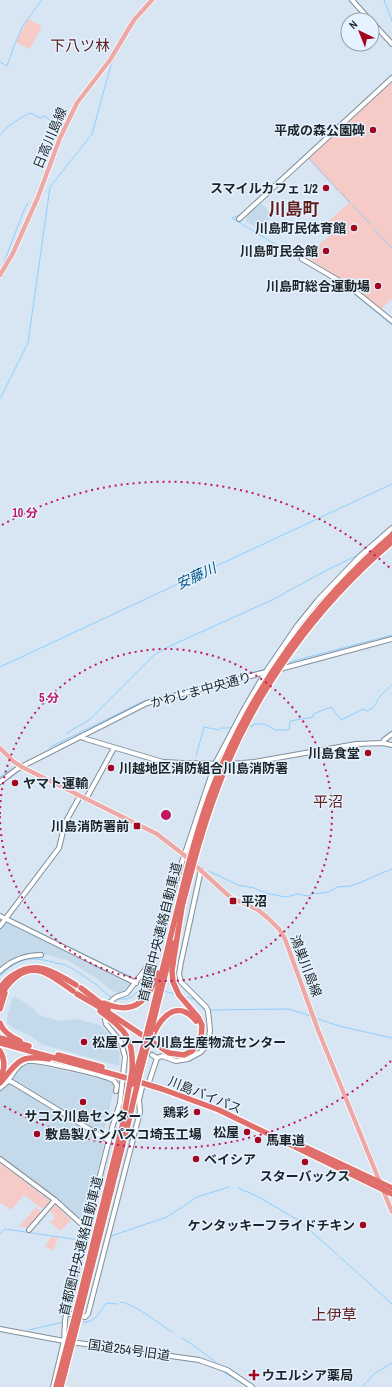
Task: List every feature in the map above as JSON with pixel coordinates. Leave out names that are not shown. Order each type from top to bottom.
[{"type":"highway","name":"首都圏中央連絡自動車道","points":[[61,1387],[124,1127],[131,1112],[138,1073],[151,1030],[164,961],[204,813],[215,780],[239,729],[268,677],[290,645],[328,597],[365,559],[392,535]]},
{"type":"highway","name":"首都圏中央連絡自動車道","points":[[159,990],[183,901],[190,867],[222,775],[250,716],[273,678],[294,648],[332,601],[392,542]]},
{"type":"highway","points":[[83,998],[103,1009],[162,1050],[184,1055],[192,1051],[199,1044],[202,1036],[202,1030],[198,1017],[178,994],[173,982],[172,971],[183,901]]},
{"type":"highway","points":[[0,996],[2,988],[10,977],[21,969],[33,967],[46,969],[79,987],[105,1004],[116,1007],[134,1006],[146,998],[160,965],[164,961]]},
{"type":"highway","points":[[0,1010],[2,988],[22,973],[41,971],[75,992],[118,1025],[127,1036],[132,1048],[138,1073],[124,1127]]},
{"type":"highway","points":[[96,999],[128,1023],[172,1051],[178,1052],[188,1049],[198,1038],[199,1030],[198,1024],[193,1016],[177,1010],[166,1015],[151,1030]]},
{"type":"highway","points":[[0,1023],[9,1035],[32,1047]]},
{"type":"highway","name":"川島バイパス","points":[[0,1038],[146,1082],[221,1107],[392,1188]]},
{"type":"highway","name":"川島バイパス","points":[[0,1043],[123,1075]]},
{"type":"highway","points":[[0,1051],[4,1058],[5,1065],[0,1077]]},
{"type":"highway","points":[[0,1083],[18,1062],[26,1058],[38,1057],[73,1063]]},
{"type":"highway","name":"川島バイパス","points":[[146,1082],[219,1110],[392,1194]]},
{"type":"highway","name":"首都圏中央連絡自動車道","points":[[56,1387],[78,1312]]},
{"type":"main road","name":"日高川島線","points":[[0,275],[13,254],[38,197],[61,134],[77,102],[110,60],[134,20],[152,0]]},
{"type":"main road","name":"鴻巣川島線","points":[[0,748],[13,761],[22,767],[152,831],[163,838],[230,897],[258,910],[283,934],[318,1030],[392,1212]]},
{"type":"street","points":[[352,0],[363,12]]},
{"type":"street","points":[[380,31],[392,44]]},
{"type":"street","points":[[239,219],[392,78]]},
{"type":"street","points":[[302,259],[350,288],[392,321]]},
{"type":"street","points":[[113,999],[125,995],[151,962],[165,913],[215,764],[265,673],[297,626],[322,595],[360,556],[392,528]]},
{"type":"street","name":"かわじま中央通り","points":[[0,782],[22,767],[153,701],[392,639]]},
{"type":"street","points":[[383,743],[384,740],[392,734]]},
{"type":"street","points":[[81,736],[86,740],[163,762],[215,764],[254,762],[363,743],[383,743],[392,745]]},
{"type":"street","points":[[86,799],[114,748]]},
{"type":"street","points":[[0,926],[59,848],[66,823],[80,796]]},
{"type":"street","points":[[66,1313],[85,1317],[88,1314],[140,1112],[139,1100],[157,1058],[162,1056],[176,1061],[188,1060],[201,1052],[206,1046],[209,1037],[209,1021],[206,1007],[184,985],[180,978],[181,962],[201,870]]},
{"type":"street","points":[[0,916],[137,981]]},
{"type":"street","points":[[0,971],[10,963],[20,958],[41,955]]},
{"type":"street","points":[[53,1387],[64,1341],[66,1313],[120,1103],[125,1052],[121,1042],[106,1024],[105,1019]]},
{"type":"street","points":[[152,1055],[157,1058]]},
{"type":"street","points":[[0,1088],[8,1081],[20,1065],[33,1061],[113,1080],[116,1085],[116,1091]]},
{"type":"street","points":[[8,1081],[109,1141]]},
{"type":"street","points":[[0,1159],[55,1200],[87,1229]]},
{"type":"street","points":[[29,1230],[55,1200]]},
{"type":"street","name":"国道254号旧道","points":[[0,1329],[64,1341],[199,1360],[227,1370],[252,1387]]},
{"type":"shaded area","points":[[28,19],[42,26],[30,49],[16,42]]},
{"type":"shaded area","points":[[392,82],[392,299],[381,309],[354,287],[306,257],[329,236],[322,227],[349,203],[308,159]]},
{"type":"shaded area","points":[[261,203],[273,216],[260,230],[247,222],[246,217]]},
{"type":"shaded area","points":[[150,761],[157,764],[163,770],[156,775],[146,766]]},
{"type":"shaded area","points":[[0,919],[131,982],[131,986],[128,991],[120,994],[117,993],[69,961],[40,953],[18,956],[0,969]]},
{"type":"shaded area","points":[[15,996],[33,1008],[39,1015],[60,1021],[76,1019],[100,1025],[117,1043],[120,1054],[119,1066],[41,1044],[34,1038],[12,1027],[7,1023],[7,1017],[12,998]]},
{"type":"shaded area","points":[[29,1063],[111,1081],[115,1085],[102,1140],[104,1145],[86,1218],[79,1220],[55,1197],[0,1155],[0,1090],[5,1087],[19,1068]]},
{"type":"shaded area","points":[[0,1163],[50,1202],[44,1208],[41,1208],[26,1196],[23,1196],[11,1210],[1,1203],[0,1204]]},
{"type":"shaded area","points":[[56,1205],[71,1220],[60,1231],[49,1221],[53,1221],[55,1216],[50,1211]]},
{"type":"shaded area","points":[[36,1207],[41,1212],[28,1227],[19,1227]]},
{"type":"shaded area","points":[[51,1237],[58,1238],[53,1251],[45,1246]]},
{"type":"waterway","points":[[0,62],[7,66],[23,25],[42,0]]},
{"type":"waterway","points":[[384,0],[392,21]]},
{"type":"waterway","points":[[133,26],[137,20]]},
{"type":"waterway","points":[[0,399],[28,343],[50,187],[92,134],[112,61]]},
{"type":"waterway","points":[[0,135],[14,122],[30,113],[41,118],[44,116],[62,128]]},
{"type":"waterway","points":[[264,193],[308,153]]},
{"type":"waterway","points":[[309,158],[338,190]]},
{"type":"waterway","points":[[341,192],[350,203]]},
{"type":"waterway","points":[[3,265],[28,203]]},
{"type":"waterway","points":[[353,206],[370,224]]},
{"type":"waterway","points":[[240,215],[232,218],[301,260]]},
{"type":"waterway","points":[[373,228],[392,248]]},
{"type":"waterway","points":[[323,273],[353,293],[392,325]]},
{"type":"waterway","name":"安藤川","points":[[0,667],[392,484]]},
{"type":"waterway","points":[[67,733],[89,720],[154,655],[170,646],[272,600],[358,555],[379,537]]},
{"type":"waterway","points":[[286,663],[392,635]]},
{"type":"waterway","points":[[50,747],[144,701],[266,669]]},
{"type":"waterway","points":[[247,727],[253,726],[254,724],[265,724],[275,730],[289,730],[290,721],[313,717],[313,714],[331,707],[341,720],[363,709],[367,711],[370,709],[375,705],[380,696],[392,685]]},
{"type":"waterway","points":[[196,756],[204,727],[219,730],[221,728],[232,728]]},
{"type":"waterway","points":[[0,777],[11,768]]},
{"type":"waterway","points":[[209,871],[238,885],[254,888],[269,894],[286,897],[298,894],[308,896],[312,894],[329,892],[337,887],[351,886],[392,869]]},
{"type":"waterway","points":[[19,923],[135,979]]},
{"type":"waterway","points":[[0,976],[12,965],[18,962],[30,959],[45,960],[64,964],[113,998]]},
{"type":"waterway","points":[[138,981],[143,986],[148,988]]},
{"type":"waterway","points":[[116,999],[127,999],[133,996],[142,987]]},
{"type":"waterway","points":[[163,991],[175,994]]},
{"type":"waterway","points":[[182,996],[194,999],[204,1010],[206,1010]]},
{"type":"waterway","points":[[209,1010],[288,1009],[311,1016]]},
{"type":"waterway","points":[[315,1018],[339,1026],[392,1038]]},
{"type":"waterway","points":[[111,1236],[167,1217],[197,1197],[229,1187]]},
{"type":"waterway","points":[[238,1188],[257,1196],[298,1220],[338,1255]]},
{"type":"waterway","points":[[0,1233],[5,1229],[80,1240]]},
{"type":"waterway","points":[[100,1243],[104,1241]]},
{"type":"waterway","points":[[340,1257],[392,1304]]},
{"type":"waterway","points":[[120,1303],[123,1302],[140,1310],[172,1332]]},
{"type":"waterway","points":[[83,1322],[94,1319],[106,1303],[117,1304]]},
{"type":"waterway","points":[[29,1330],[63,1322]]},
{"type":"waterway","points":[[182,1338],[216,1362]]},
{"type":"waterway","points":[[362,1387],[374,1374],[392,1363]]},
{"type":"waterway","points":[[222,1371],[248,1387]]},
{"type":"tunnel","points":[[126,1052],[152,1055]]},
{"type":"place","name":"平成の森公園碑","points":[[373,130]]},
{"type":"place","name":"スマイルカフェ 1/2","points":[[326,188]]},
{"type":"place","name":"川島町民体育館","points":[[354,228]]},
{"type":"place","name":"川島町民会館","points":[[326,251]]},
{"type":"place","name":"川島町総合運動場","points":[[378,286]]},
{"type":"place","name":"川島食堂","points":[[368,753]]},
{"type":"place","name":"川越地区消防組合川島消防署","points":[[111,768]]},
{"type":"place","name":"ヤマト運輸","points":[[15,783]]},
{"type":"place","name":"川島消防署前","points":[[137,826]]},
{"type":"place","name":"平沼","points":[[233,901]]},
{"type":"place","name":"松屋フーズ川島生産物流センター","points":[[84,1042]]},
{"type":"place","name":"サコス川島センター","points":[[83,1102]]},
{"type":"place","name":"鶏彩","points":[[197,1112]]},
{"type":"place","name":"松屋","points":[[247,1132]]},
{"type":"place","name":"敷島製パンパスコ埼玉工場","points":[[37,1134]]},
{"type":"place","name":"馬車道","points":[[258,1140]]},
{"type":"place","name":"ベイシア","points":[[196,1159]]},
{"type":"place","name":"スターバックス","points":[[305,1162]]},
{"type":"place","name":"ケンタッキーフライドチキン","points":[[363,1225]]},
{"type":"place","name":"ウエルシア薬局","points":[[254,1375]]},
{"type":"district","name":"下八ツ林","points":[[80,45]]},
{"type":"district","name":"川島町","points":[[294,208]]},
{"type":"district","name":"平沼","points":[[328,801]]},
{"type":"district","name":"上伊草","points":[[334,1314]]}]
